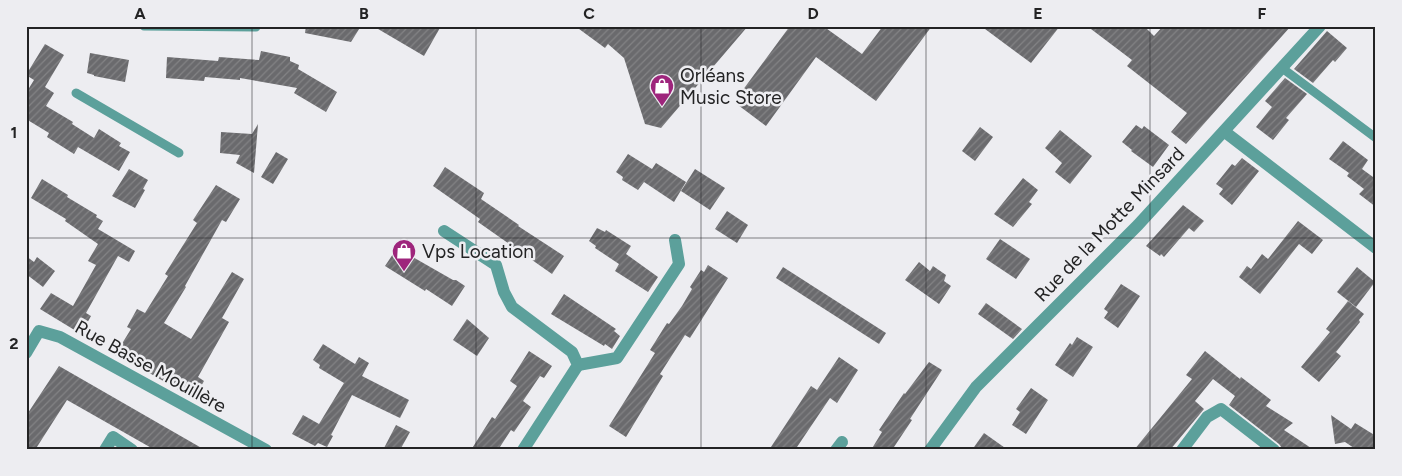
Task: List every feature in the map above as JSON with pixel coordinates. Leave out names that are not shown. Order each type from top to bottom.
[{"type":"street","name":"Rue de la Motte Minsard","points":[[930,450],[976,387],[1138,225],[1320,26]]},
{"type":"street","points":[[1225,132],[1376,248]]},
{"type":"street","points":[[444,231],[496,265],[504,292],[512,307],[572,352],[578,365]]},
{"type":"street","points":[[523,450],[578,365],[617,358],[679,264],[675,240]]},
{"type":"street","name":"Rue Basse Mouillère","points":[[26,353],[39,332],[60,337],[266,450]]},
{"type":"street","points":[[1182,450],[1207,417],[1221,409],[1274,450]]},
{"type":"street","points":[[105,450],[113,437],[132,450]]},
{"type":"lane","points":[[144,26],[256,28]]},
{"type":"lane","points":[[1282,68],[1376,138]]},
{"type":"lane","points":[[76,93],[179,153]]},
{"type":"building","points":[[306,26],[361,26],[351,42],[305,33]]},
{"type":"building","points":[[373,26],[441,26],[424,56]]},
{"type":"building","points":[[575,26],[748,26],[661,128],[645,124],[624,58],[608,44],[605,48]]},
{"type":"building","points":[[790,26],[823,26],[862,54],[883,26],[932,26],[876,101],[816,57],[766,126],[734,102]]},
{"type":"building","points":[[981,26],[1060,26],[1031,63]]},
{"type":"building","points":[[1087,26],[1144,26],[1154,36],[1163,26],[1291,26],[1186,144],[1171,132],[1187,113],[1127,66],[1132,60]]},
{"type":"building","points":[[1327,31],[1347,48],[1335,62],[1333,60],[1313,83],[1294,69]]},
{"type":"building","points":[[45,44],[64,55],[45,87],[54,93],[46,106],[73,122],[72,124],[94,138],[99,129],[121,143],[119,146],[130,152],[119,171],[78,147],[74,154],[47,137],[49,133],[26,119],[26,93],[34,80],[26,75]]},
{"type":"building","points":[[261,51],[290,57],[290,61],[299,65],[298,69],[337,92],[326,112],[294,93],[297,88],[240,78],[240,80],[205,77],[204,81],[166,78],[167,57],[218,61],[219,57],[259,60]]},
{"type":"building","points":[[90,53],[129,60],[125,82],[87,73]]},
{"type":"building","points":[[1285,78],[1307,94],[1286,118],[1289,120],[1273,140],[1256,127],[1272,107],[1265,101]]},
{"type":"building","points":[[258,124],[254,173],[236,163],[240,155],[220,153],[221,132],[252,134]]},
{"type":"building","points":[[1136,125],[1142,129],[1144,126],[1169,145],[1153,167],[1122,142]]},
{"type":"building","points":[[980,127],[993,137],[975,161],[962,151]]},
{"type":"building","points":[[1060,130],[1092,156],[1070,184],[1055,172],[1062,163],[1045,148]]},
{"type":"building","points":[[1343,141],[1368,160],[1362,169],[1373,177],[1376,173],[1376,207],[1359,194],[1364,189],[1347,176],[1349,173],[1329,159]]},
{"type":"building","points":[[276,152],[288,159],[273,184],[261,177]]},
{"type":"building","points":[[628,154],[652,169],[656,163],[686,182],[674,202],[644,182],[638,190],[622,180],[623,177],[616,172]]},
{"type":"building","points":[[1242,158],[1259,171],[1232,205],[1219,194],[1223,189],[1216,184],[1232,164],[1235,166]]},
{"type":"building","points":[[445,167],[484,193],[481,199],[564,256],[552,274],[478,222],[480,219],[433,186]]},
{"type":"building","points":[[129,169],[148,180],[135,208],[112,196]]},
{"type":"building","points":[[695,169],[725,188],[710,210],[681,191]]},
{"type":"building","points":[[1023,178],[1038,190],[1029,202],[1032,204],[1013,227],[994,214]]},
{"type":"building","points":[[42,179],[97,215],[96,217],[103,221],[98,229],[135,251],[129,262],[118,256],[86,313],[91,316],[81,334],[40,309],[51,293],[73,306],[96,265],[88,261],[98,244],[65,221],[66,219],[31,198]]},
{"type":"building","points":[[216,185],[240,199],[226,222],[222,220],[186,287],[164,323],[191,339],[232,272],[244,279],[222,318],[229,322],[198,377],[204,381],[194,399],[115,355],[131,329],[127,327],[137,309],[145,313],[168,276],[165,274],[197,223],[193,220]]},
{"type":"building","points":[[1183,205],[1204,221],[1194,232],[1189,228],[1164,257],[1161,254],[1160,256],[1146,246]]},
{"type":"building","points":[[727,211],[748,225],[737,243],[715,229]]},
{"type":"building","points":[[1298,221],[1323,240],[1312,254],[1299,244],[1260,294],[1239,277],[1247,266],[1251,269],[1262,254],[1268,259]]},
{"type":"building","points":[[597,228],[605,232],[606,230],[631,246],[626,254],[658,277],[648,292],[615,271],[619,264],[595,248],[596,246],[589,241]]},
{"type":"building","points":[[1000,239],[1030,259],[1016,279],[986,259]]},
{"type":"building","points":[[397,248],[465,286],[452,306],[385,266]]},
{"type":"building","points":[[26,256],[34,262],[37,257],[55,271],[43,287],[26,274]]},
{"type":"building","points":[[919,262],[930,271],[933,266],[946,275],[944,281],[951,286],[939,304],[905,280]]},
{"type":"building","points":[[708,265],[728,278],[690,338],[685,335],[660,374],[663,376],[626,437],[609,426],[655,353],[650,350],[667,323],[669,324],[682,306],[692,289],[690,287],[701,270],[704,272]]},
{"type":"building","points":[[783,267],[886,333],[879,344],[776,278]]},
{"type":"building","points":[[1357,267],[1375,282],[1356,307],[1337,292]]},
{"type":"building","points":[[1121,284],[1140,296],[1118,328],[1104,318],[1108,312],[1104,309]]},
{"type":"building","points":[[564,294],[616,329],[614,331],[620,336],[612,349],[551,314]]},
{"type":"building","points":[[1348,301],[1364,314],[1359,320],[1360,322],[1336,352],[1341,356],[1319,382],[1301,367],[1330,332],[1326,329]]},
{"type":"building","points":[[986,303],[1022,329],[1013,339],[978,314]]},
{"type":"building","points":[[467,319],[489,338],[477,356],[453,340]]},
{"type":"building","points":[[1077,337],[1093,347],[1073,377],[1055,365],[1070,343],[1072,345]]},
{"type":"building","points":[[323,344],[355,364],[359,357],[369,363],[362,376],[409,400],[400,418],[352,395],[331,435],[333,436],[327,447],[318,443],[315,446],[292,434],[303,415],[319,424],[344,383],[319,368],[320,365],[313,360]]},
{"type":"building","points":[[529,351],[552,366],[544,378],[540,376],[523,401],[531,407],[514,432],[511,430],[498,450],[471,450],[492,417],[495,419],[517,386],[510,381]]},
{"type":"building","points":[[1205,351],[1240,379],[1241,377],[1271,400],[1266,406],[1293,423],[1284,430],[1314,450],[1284,450],[1229,405],[1235,396],[1213,379],[1195,401],[1204,409],[1170,450],[1134,450],[1192,379],[1186,375]]},
{"type":"building","points":[[839,357],[858,370],[837,403],[830,398],[795,450],[769,450],[811,386],[817,390]]},
{"type":"building","points":[[929,362],[942,370],[910,419],[912,420],[892,450],[871,450],[882,432],[879,430],[904,393]]},
{"type":"building","points":[[59,366],[205,450],[155,450],[67,400],[35,450],[26,450],[26,416]]},
{"type":"building","points":[[1031,388],[1048,400],[1026,434],[1012,425],[1020,412],[1016,409]]},
{"type":"building","points":[[1331,415],[1351,429],[1355,423],[1376,436],[1376,450],[1357,450],[1345,442],[1335,444]]},
{"type":"building","points":[[396,425],[410,432],[400,450],[383,450]]},
{"type":"building","points":[[984,433],[1008,450],[972,450]]},
{"type":"place","name":"Orléans Music Store","points":[[662,107]]},
{"type":"place","name":"Vps Location","points":[[404,272]]}]
